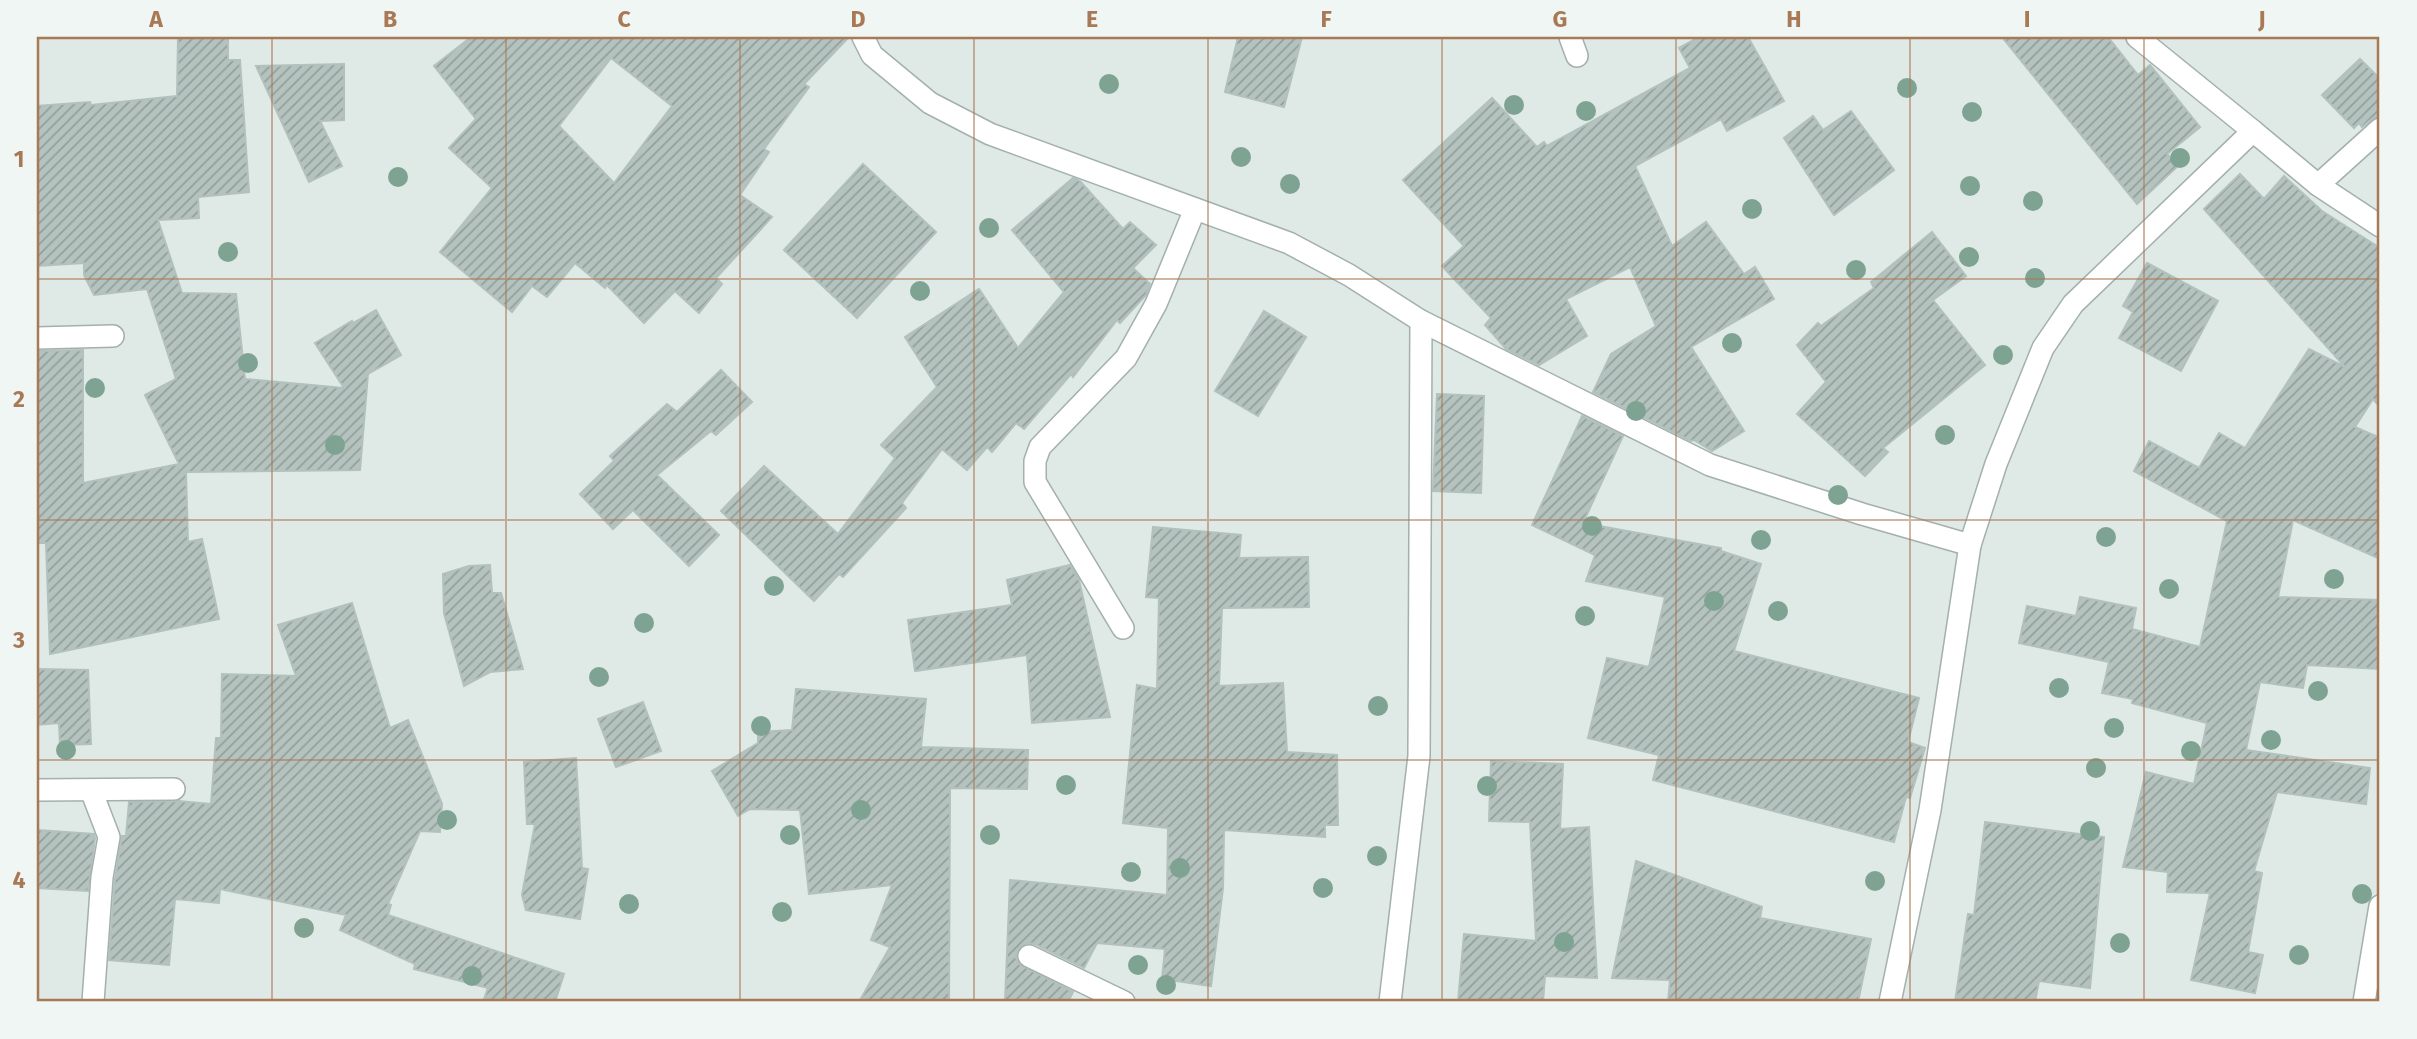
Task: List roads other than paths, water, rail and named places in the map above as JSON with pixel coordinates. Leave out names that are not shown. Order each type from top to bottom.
[{"type":"street","points":[[863,37],[872,55],[930,103],[990,134],[1289,243],[1349,275],[1421,321],[1710,465],[1862,514],[1970,545]]},
{"type":"street","points":[[2137,37],[2318,184],[2380,226]]},
{"type":"street","points":[[2318,184],[2380,129]]},
{"type":"street","points":[[1890,1002],[1930,810],[1970,545],[1996,464],[2043,348],[2073,304],[2253,131]]},
{"type":"street","points":[[1123,628],[1035,482],[1035,461],[1040,447],[1126,358],[1156,304],[1195,209]]},
{"type":"street","points":[[1390,1002],[1419,756],[1421,321]]},
{"type":"street","points":[[37,338],[113,336]]},
{"type":"street","points":[[37,790],[174,789]]},
{"type":"street","points":[[91,790],[109,837],[102,877],[93,1002]]},
{"type":"street","points":[[2364,1002],[2380,906]]},
{"type":"street","points":[[1029,956],[1124,1002]]}]
